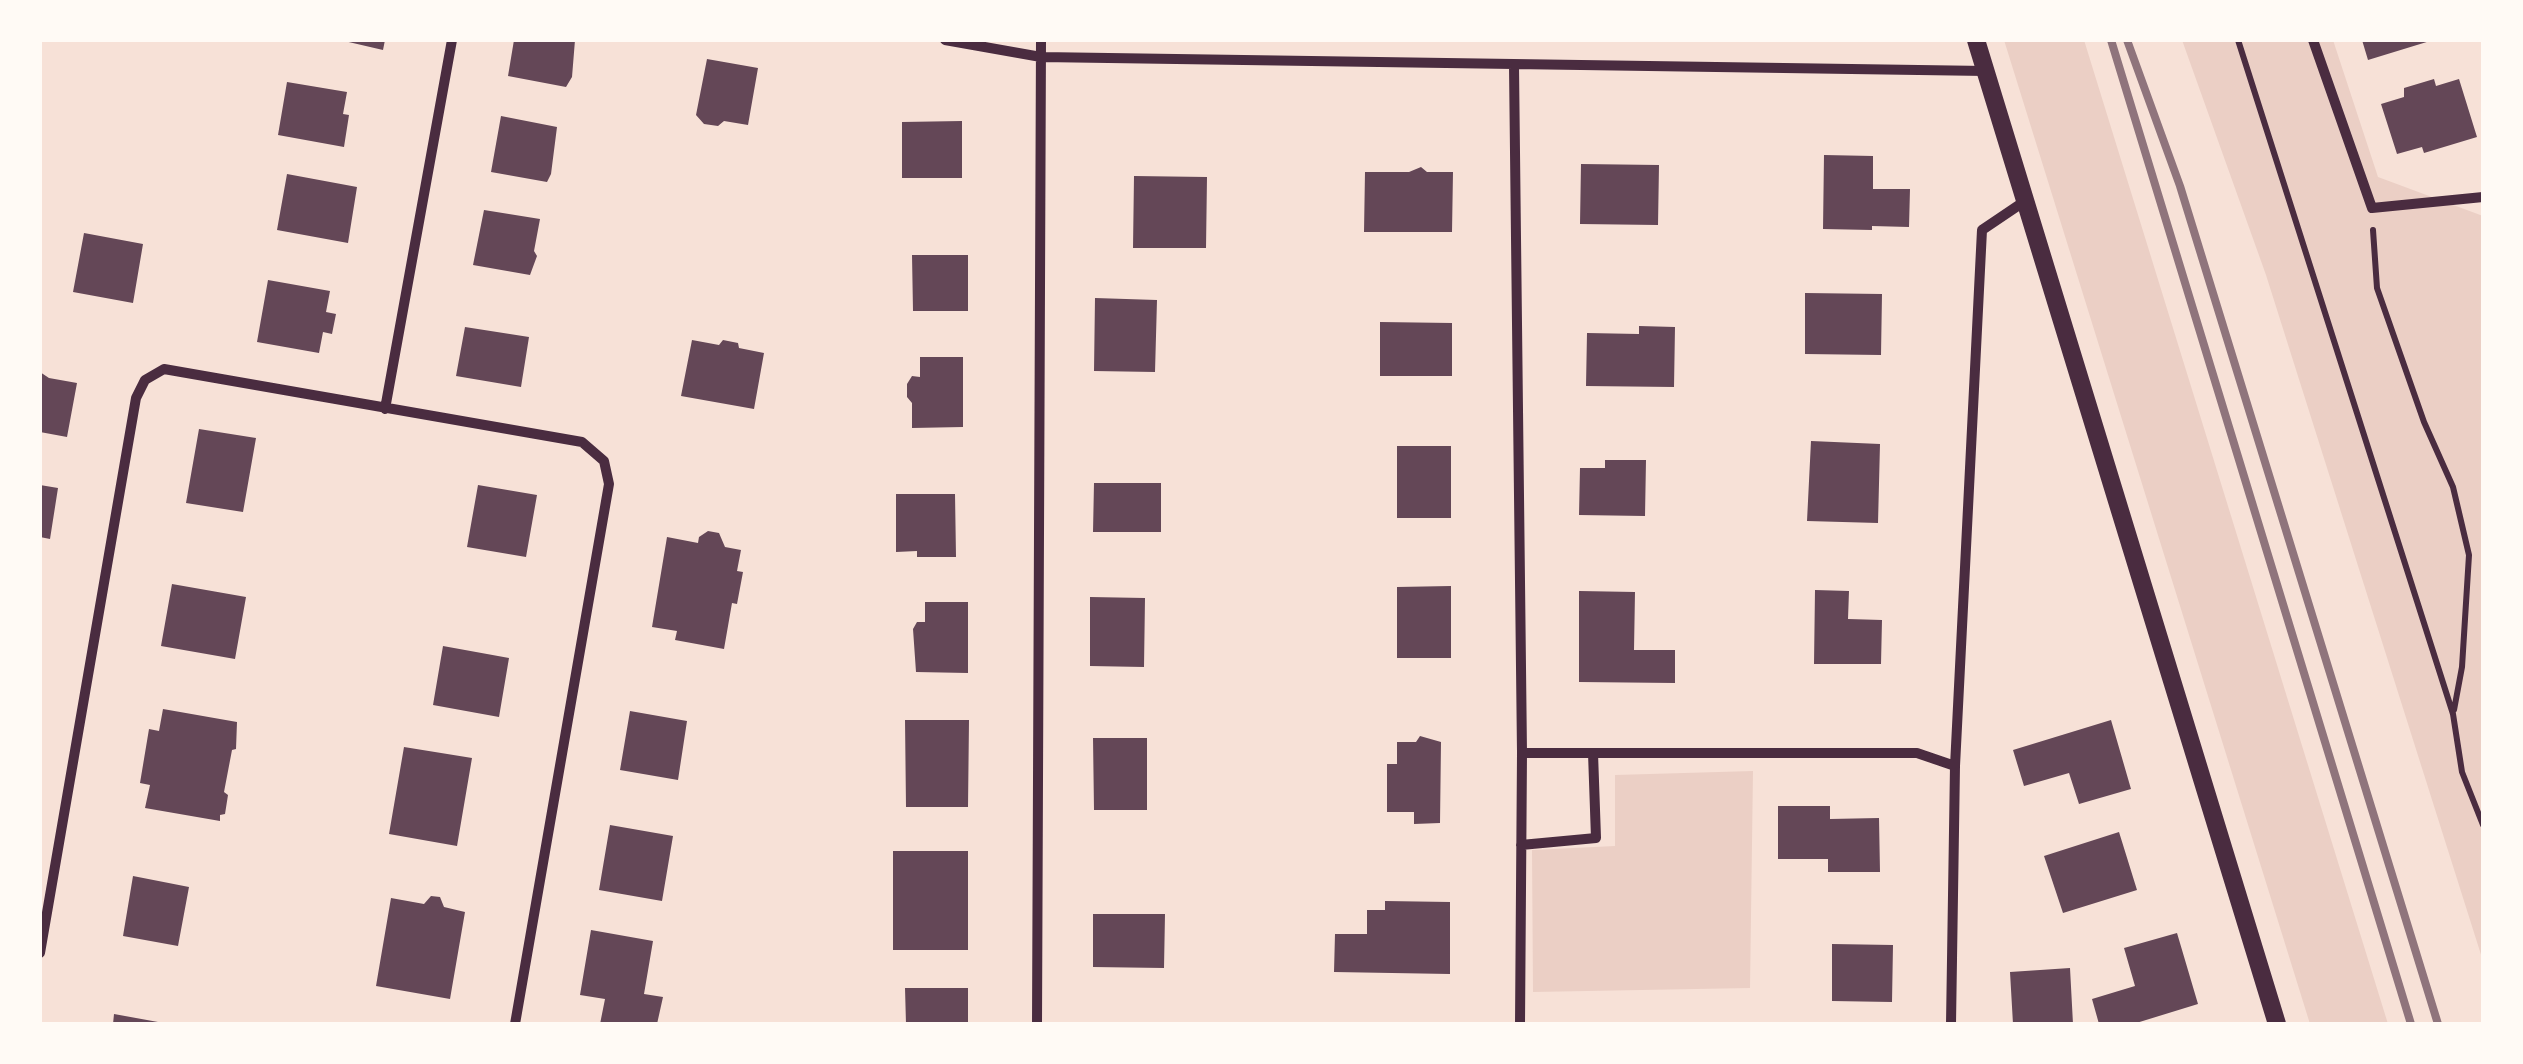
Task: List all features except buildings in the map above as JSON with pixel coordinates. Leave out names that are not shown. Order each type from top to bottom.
[{"type":"street","points":[[384,409],[452,40]]},
{"type":"street","points":[[945,40],[1041,57],[1986,71]]},
{"type":"street","points":[[1037,1024],[1041,40]]},
{"type":"street","points":[[1976,40],[2276,1024]]},
{"type":"street","points":[[2313,40],[2372,208],[2483,196]]},
{"type":"street","points":[[1514,66],[1522,753],[1520,1024]]},
{"type":"street","points":[[1951,1024],[1955,766],[1982,230],[2026,201]]},
{"type":"street","points":[[40,953],[136,398],[145,380],[164,369],[582,442],[604,461],[609,484],[516,1024]]},
{"type":"street","points":[[1522,753],[1917,754],[1955,766]]},
{"type":"street","points":[[1521,845],[1596,838],[1593,753]]},
{"type":"path","points":[[2238,40],[2454,714],[2462,772],[2483,826]]},
{"type":"path","points":[[2372,208],[2377,288],[2424,422],[2454,487],[2469,555],[2462,667],[2454,714]]},
{"type":"shaded area","points":[[2004,40],[2084,40],[2388,1024],[2310,1024]]},
{"type":"shaded area","points":[[2182,40],[2333,40],[2378,177],[2483,216],[2483,961],[2266,275]]},
{"type":"shaded area","points":[[1753,771],[1750,988],[1533,992],[1532,850],[1615,846],[1615,775]]},
{"type":"railway","points":[[2111,40],[2411,1024]]},
{"type":"railway","points":[[2127,40],[2180,186],[2438,1024]]}]
